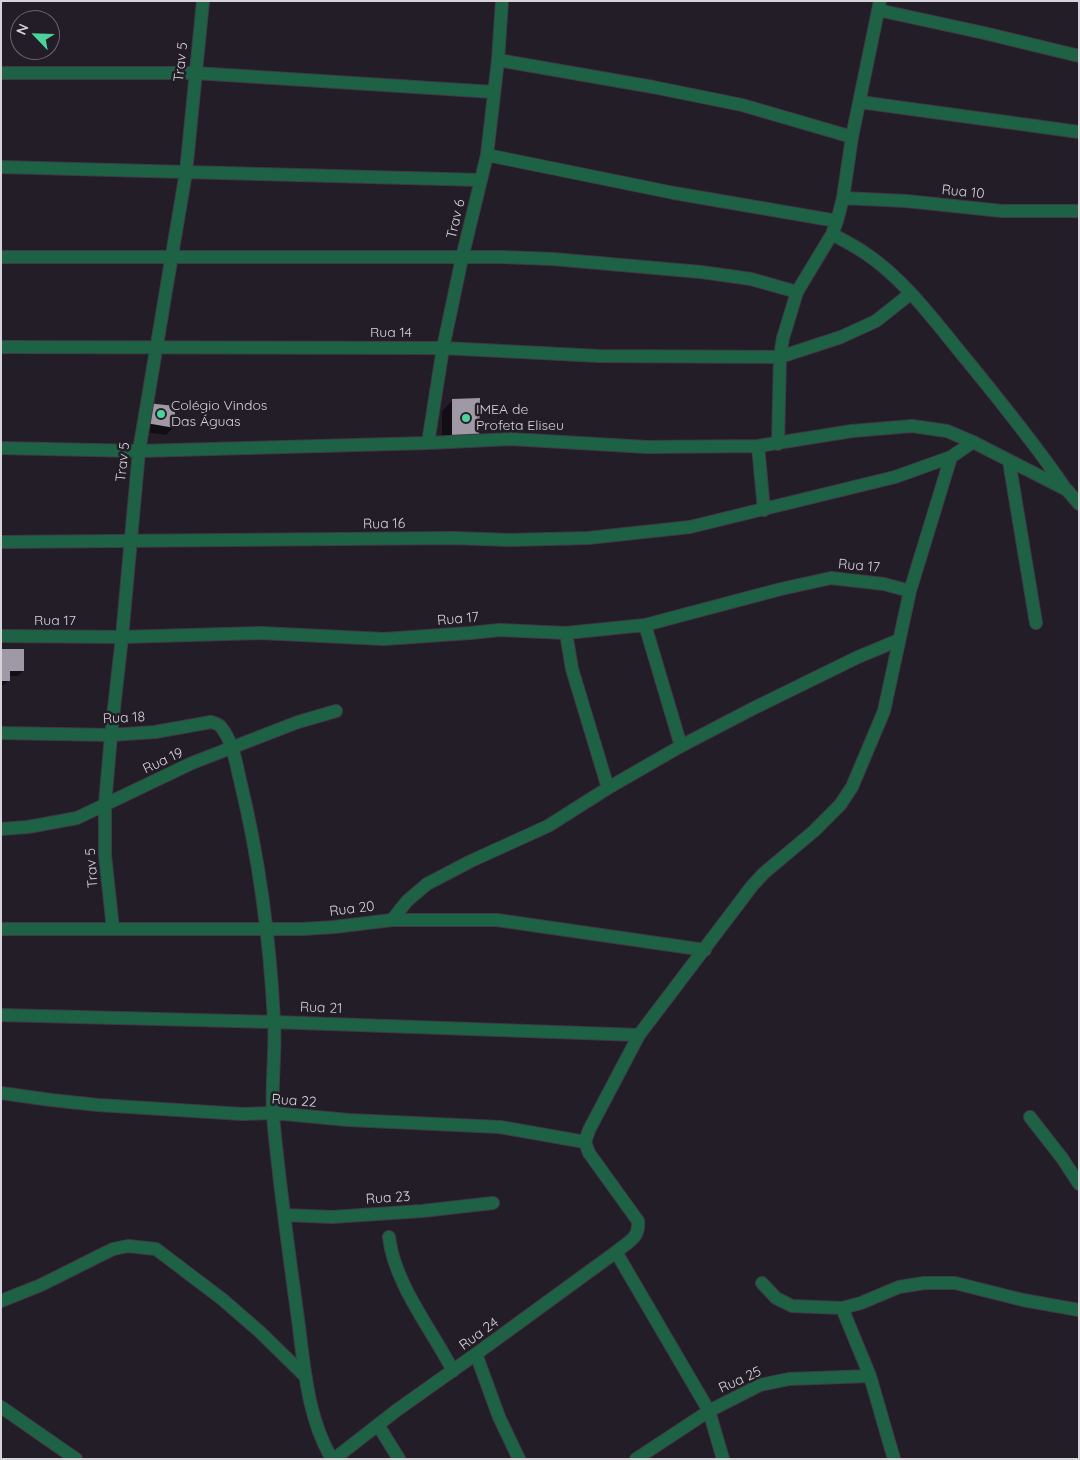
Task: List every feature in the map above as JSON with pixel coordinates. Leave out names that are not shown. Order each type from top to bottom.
[{"type":"street","name":"Trav 5","points":[[113,929],[105,855],[105,804],[111,735],[139,451],[186,172],[202,1]]},
{"type":"street","name":"Trav 6","points":[[428,443],[443,348],[487,155],[498,60],[502,1]]},
{"type":"street","points":[[778,444],[780,358],[783,338],[797,292],[832,234],[837,221],[879,6],[1079,56]]},
{"type":"street","points":[[498,60],[653,87],[742,105],[852,137]]},
{"type":"street","points":[[1,73],[195,73],[494,92]]},
{"type":"street","points":[[860,102],[1079,132]]},
{"type":"street","points":[[487,155],[674,193],[837,221]]},
{"type":"street","points":[[1,167],[480,180]]},
{"type":"street","name":"Rua 10","points":[[843,198],[906,201],[1002,212],[1079,211]]},
{"type":"street","points":[[832,234],[866,254],[890,273],[910,294],[1009,412],[1079,504]]},
{"type":"street","points":[[1,257],[502,257],[553,259],[644,266],[751,280],[797,292]]},
{"type":"street","name":"Rua 14","points":[[1,348],[443,348],[599,356],[780,358],[841,337],[876,321],[910,294]]},
{"type":"street","points":[[1,448],[139,451],[511,439],[647,447],[758,446],[852,432],[912,426],[947,430],[1067,490]]},
{"type":"street","name":"Rua 16","points":[[1,542],[588,538],[690,527],[764,510],[895,476],[951,457],[973,442]]},
{"type":"street","points":[[758,446],[764,510]]},
{"type":"street","points":[[585,1142],[589,1130],[639,1035],[752,886],[821,824],[840,805],[852,787],[884,711],[910,591],[951,457]]},
{"type":"street","points":[[1009,461],[1036,623]]},
{"type":"street","name":"Rua 17","points":[[1,636],[260,633],[384,639],[500,630],[566,633],[645,624],[831,578],[884,584],[910,591]]},
{"type":"street","points":[[645,624],[681,746]]},
{"type":"street","points":[[566,633],[572,669],[608,788]]},
{"type":"street","points":[[392,920],[407,901],[427,884],[548,826],[608,788],[681,746],[858,657],[899,640]]},
{"type":"street","name":"Rua 19","points":[[1,829],[28,827],[77,818],[192,764],[298,722],[336,711]]},
{"type":"street","name":"Rua 18","points":[[1,733],[111,735],[155,732],[211,722],[221,727],[232,748],[250,819],[266,928],[274,1022],[273,1113],[284,1215],[306,1376],[315,1424],[322,1443],[333,1459]]},
{"type":"street","name":"Rua 20","points":[[1,929],[334,927],[392,920],[497,920],[705,950]]},
{"type":"street","name":"Rua 21","points":[[1,1015],[274,1022],[639,1035]]},
{"type":"street","name":"Rua 22","points":[[1,1093],[98,1105],[242,1114],[273,1113],[349,1120],[500,1127],[585,1142]]},
{"type":"street","points":[[1030,1117],[1062,1158],[1079,1184]]},
{"type":"street","name":"Rua 24","points":[[333,1459],[616,1252],[635,1236],[639,1230],[638,1221],[589,1153],[585,1142]]},
{"type":"street","name":"Rua 23","points":[[284,1215],[332,1217],[493,1203]]},
{"type":"street","points":[[389,1237],[396,1265],[415,1305],[453,1371]]},
{"type":"street","points":[[1,1301],[48,1282],[113,1250],[128,1246],[144,1246],[156,1249],[222,1299],[306,1376]]},
{"type":"street","points":[[616,1252],[709,1411],[723,1459]]},
{"type":"street","points":[[762,1283],[776,1298],[792,1306],[842,1308],[861,1303],[899,1287],[924,1283],[955,1282],[1023,1300],[1079,1310]]},
{"type":"street","points":[[842,1308],[870,1376],[894,1459]]},
{"type":"street","points":[[476,1354],[498,1417],[519,1459]]},
{"type":"street","name":"Rua 25","points":[[636,1459],[709,1411],[760,1386],[789,1378],[870,1376]]},
{"type":"street","points":[[1,1408],[76,1459]]},
{"type":"street","points":[[378,1425],[398,1459]]},
{"type":"building","name":"IMEA de Profeta Eliseu","points":[[480,398],[479,437],[452,438],[452,399]]},
{"type":"building","name":"Colégio Vindos Das Águas","points":[[147,403],[175,406],[175,428],[146,423]]},
{"type":"building","points":[[1,649],[24,649],[24,671],[10,671],[10,681],[1,681]]},
{"type":"place","name":"Colégio Vindos Das Águas","points":[[161,414]]},
{"type":"place","name":"IMEA de Profeta Eliseu","points":[[466,418]]}]
